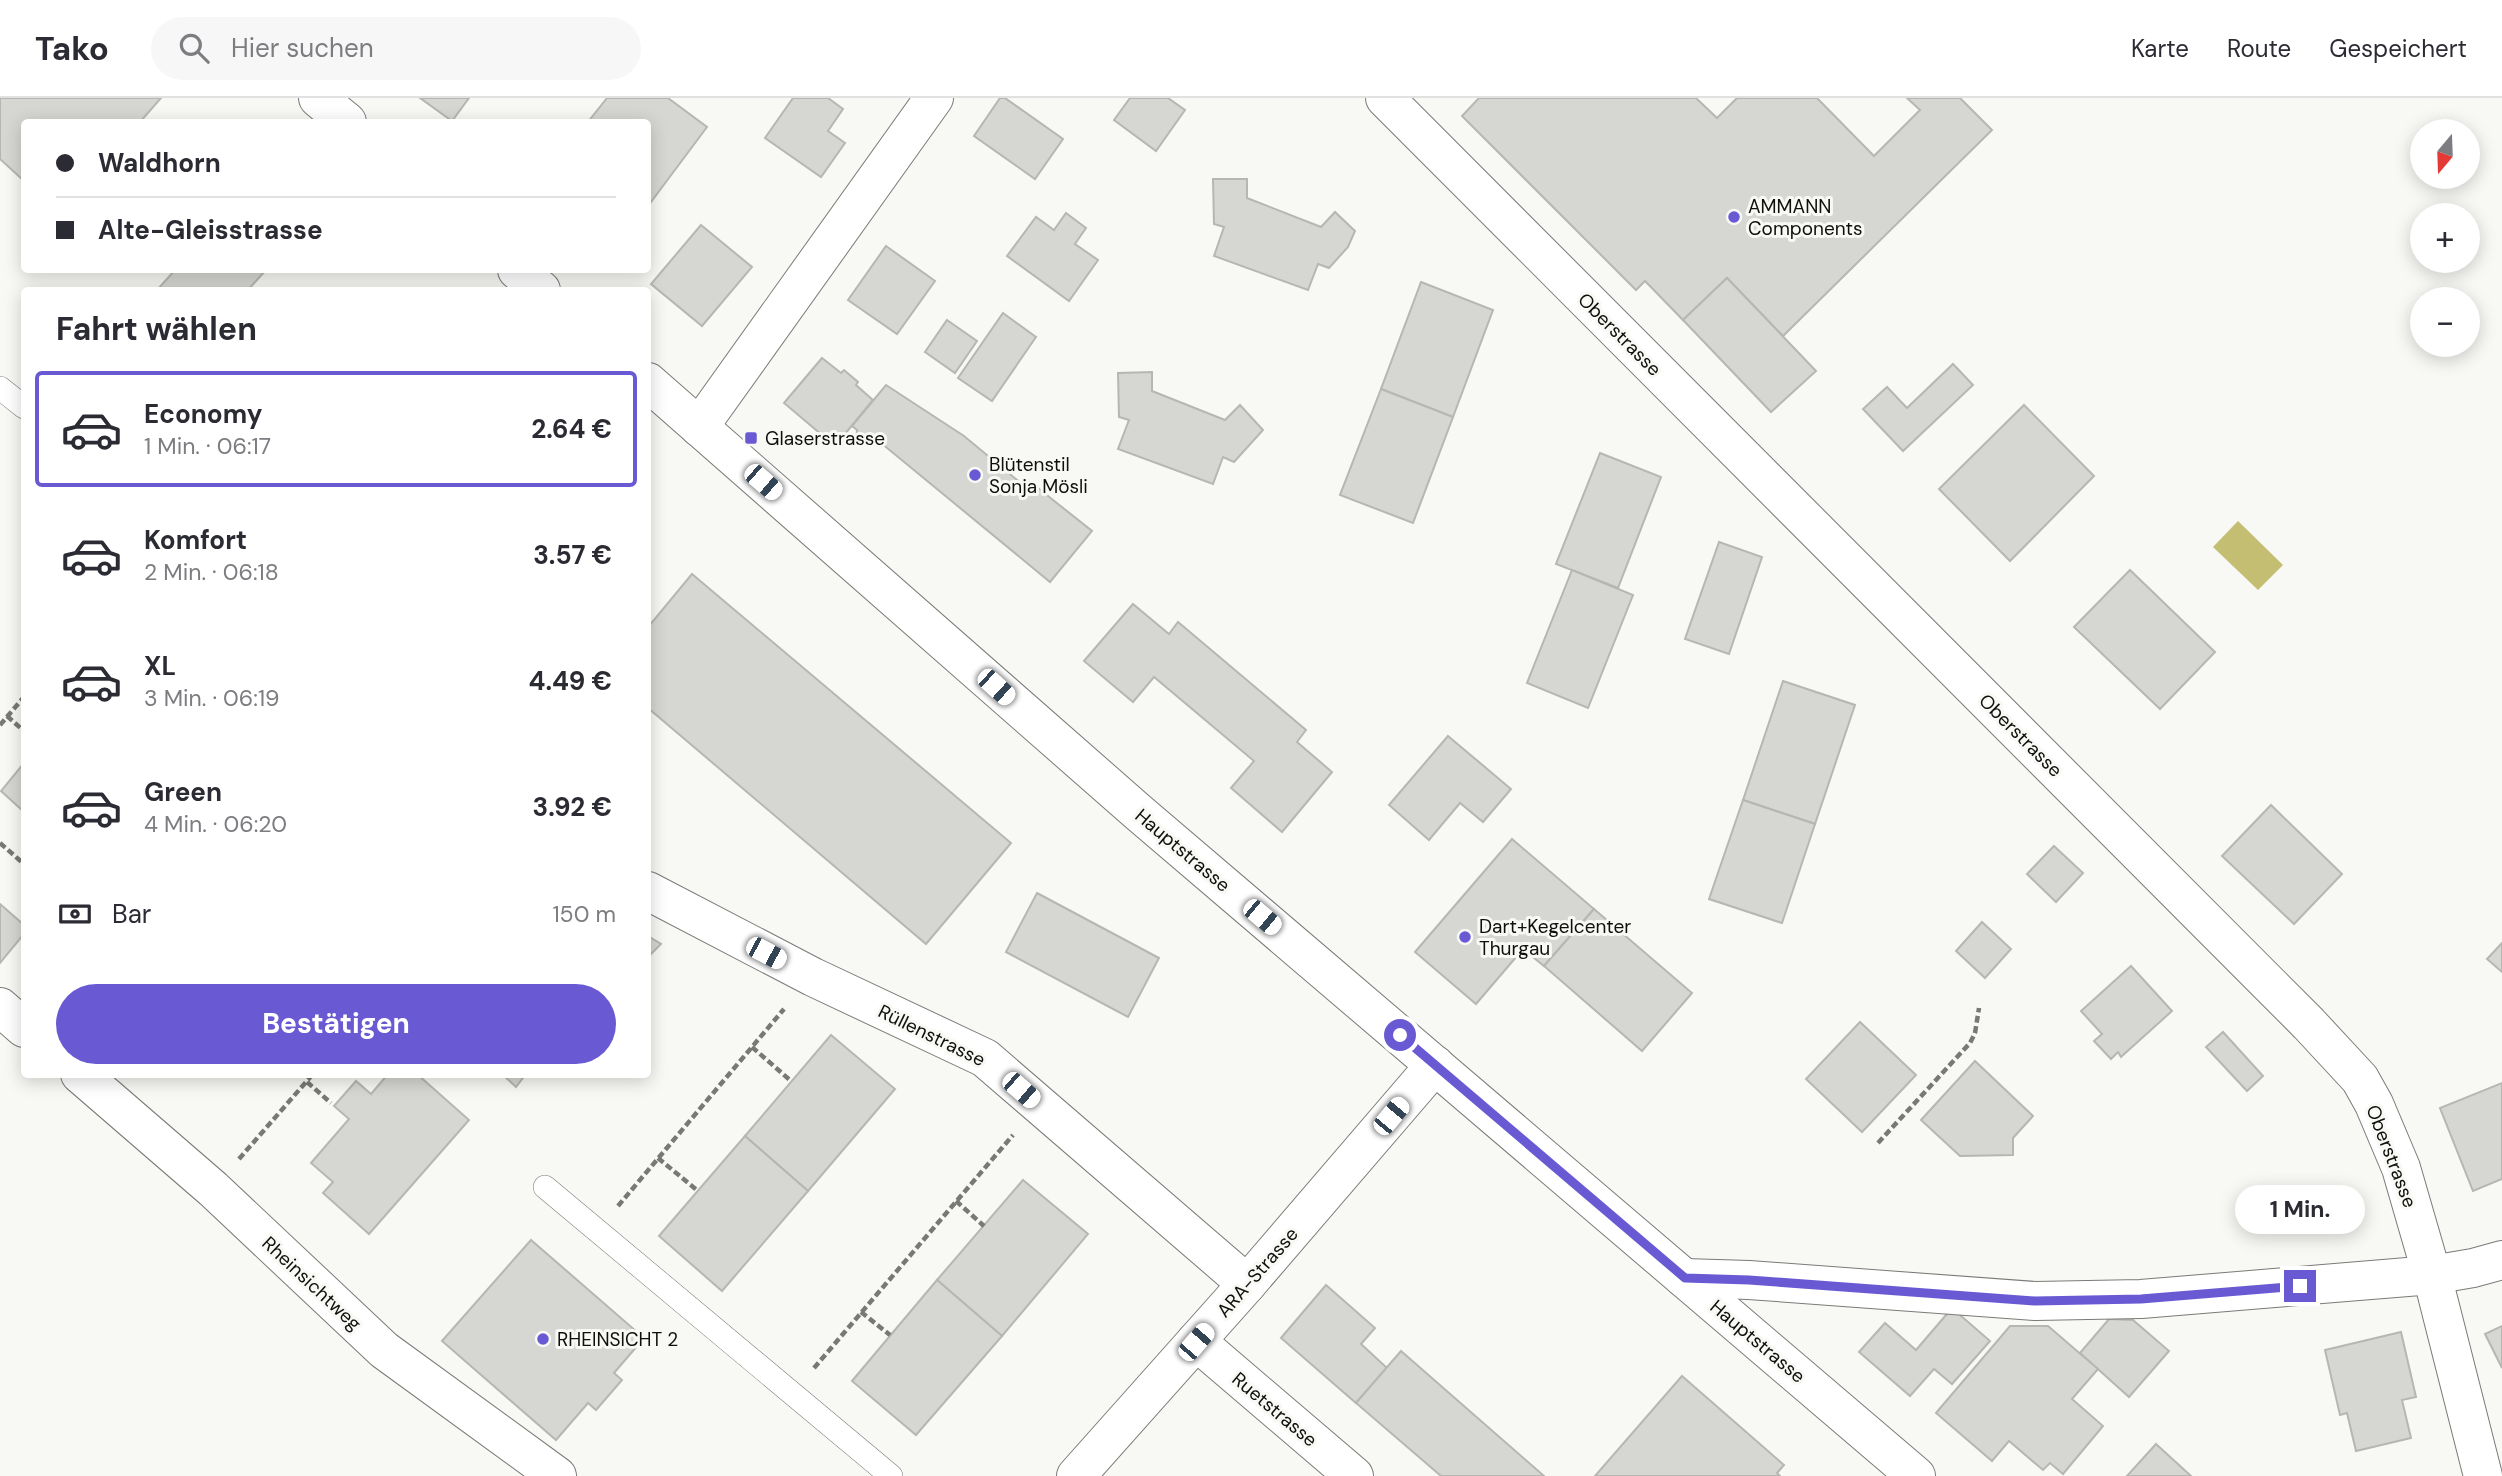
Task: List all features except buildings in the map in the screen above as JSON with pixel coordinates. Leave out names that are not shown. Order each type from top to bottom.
[{"type":"street","points":[[318,98],[342,119]]},
{"type":"street","points":[[699,427],[934,98]]},
{"type":"street","name":"Oberstrasse","points":[[1385,98],[2360,1079],[2402,1168],[2483,1476]]},
{"type":"street","points":[[521,273],[537,287]]},
{"type":"street","name":"Hauptstrasse","points":[[651,385],[1138,812],[1916,1476]]},
{"type":"street","name":"Rüllenstrasse","points":[[651,893],[813,977],[985,1058],[1247,1284]]},
{"type":"street","points":[[0,1007],[21,1025]]},
{"type":"street","name":"ARA-Strasse","points":[[1076,1476],[1247,1284],[1435,1065]]},
{"type":"street","name":"Rheinsichtweg","points":[[85,1078],[213,1189],[384,1350],[557,1476]]},
{"type":"street","points":[[1685,1278],[1749,1280],[2035,1301],[2141,1299],[2432,1275],[2502,1260]]},
{"type":"street","name":"Ruetstrasse","points":[[1196,1342],[1354,1476]]},
{"type":"lane","points":[[0,388],[21,405]]},
{"type":"lane","points":[[545,1187],[891,1476]]},
{"type":"path","points":[[0,725],[21,700]]},
{"type":"path","points":[[7,716],[21,728]]},
{"type":"path","points":[[0,844],[21,862]]},
{"type":"path","points":[[1878,1143],[1970,1043],[1975,1033],[1979,1008]]},
{"type":"path","points":[[635,1185],[781,1012]]},
{"type":"path","points":[[752,1046],[791,1082]]},
{"type":"path","points":[[213,1189],[310,1078]]},
{"type":"path","points":[[307,1082],[331,1103]]},
{"type":"path","points":[[828,1351],[999,1151]]},
{"type":"path","points":[[658,1158],[698,1191]]},
{"type":"path","points":[[956,1202],[984,1226]]},
{"type":"path","points":[[861,1312],[890,1335]]},
{"type":"shaded area","points":[[2238,521],[2283,565],[2258,590],[2213,547]]},
{"type":"place","name":"AMMANN Components","points":[[1734,217]]},
{"type":"place","name":"Glaserstrasse","points":[[751,438]]},
{"type":"place","name":"Blütenstil Sonja Mösli","points":[[975,475]]},
{"type":"place","name":"Dart+Kegelcenter Thurgau","points":[[1465,937]]},
{"type":"place","name":"RHEINSICHT 2","points":[[543,1339]]},
{"type":"route","points":[[1400,1035],[1685,1278],[1749,1280],[2035,1301],[2141,1299],[2300,1286]]}]
